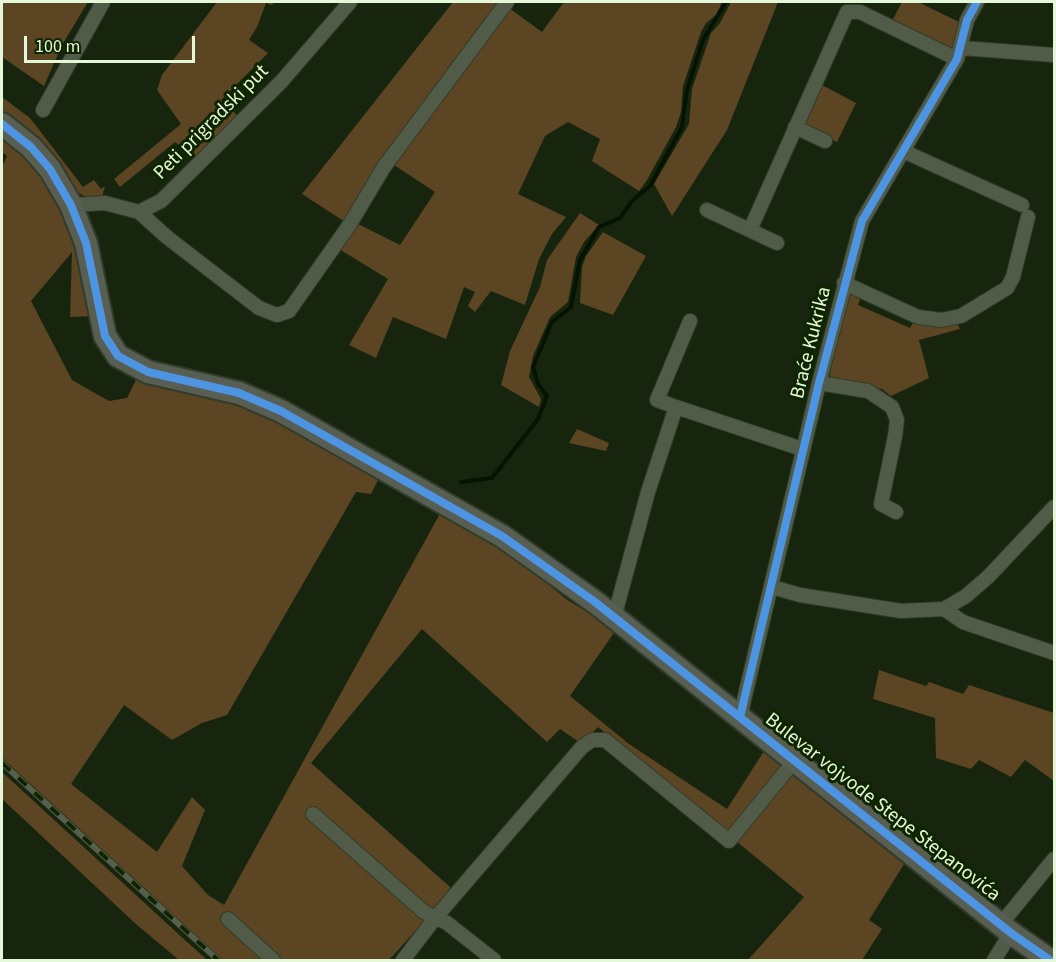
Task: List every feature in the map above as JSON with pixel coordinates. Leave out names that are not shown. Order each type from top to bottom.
[{"type":"main road","name":"Bulevar vojvode Stepe Stepanovića","points":[[2,124],[32,147],[55,176],[71,205],[86,243],[105,336],[118,356],[126,362],[157,374],[239,393],[297,419],[502,536],[614,618],[1006,928],[1050,960]]},
{"type":"street","points":[[43,110],[103,2]]},
{"type":"street","name":"Peti prigradski put","points":[[139,212],[161,201],[176,188],[281,82],[351,2]]},
{"type":"street","points":[[71,205],[105,203],[139,212],[168,238],[259,308],[277,315],[289,311],[350,224],[384,167],[507,2]]},
{"type":"street","name":"Braće Kukrika","points":[[740,717],[772,587],[802,449],[844,282],[866,211],[959,54],[967,20],[976,2]]},
{"type":"street","points":[[750,230],[842,18],[849,10],[860,12],[959,54],[1054,55]]},
{"type":"street","points":[[795,127],[825,141]]},
{"type":"street","points":[[844,282],[918,317],[941,320],[961,316],[1007,288],[1013,276],[1025,211],[903,151]]},
{"type":"street","points":[[707,210],[777,243]]},
{"type":"street","points":[[690,321],[657,400],[802,449]]},
{"type":"street","points":[[819,383],[868,391],[892,407],[897,420],[881,504],[896,512]]},
{"type":"street","points":[[614,618],[648,492],[676,407]]},
{"type":"street","points":[[772,587],[800,595],[901,611],[944,609],[966,596],[988,578],[1028,532],[1054,507]]},
{"type":"street","points":[[944,609],[963,622],[1054,653]]},
{"type":"street","points":[[403,960],[436,917],[459,894],[582,747],[592,740],[605,740],[729,842],[795,760]]},
{"type":"street","points":[[313,814],[424,912],[436,917],[494,960]]},
{"type":"street","points":[[994,960],[1006,928],[1054,859]]},
{"type":"street","points":[[228,919],[273,960]]},
{"type":"shaded area","points":[[3,2],[88,2],[62,45],[44,86],[2,57]]},
{"type":"shaded area","points":[[217,2],[276,2],[271,5],[266,3],[257,27],[249,40],[268,53],[221,100],[242,120],[197,162],[175,142],[120,187],[114,179],[181,124],[157,90],[162,75]]},
{"type":"shaded area","points":[[453,2],[499,2],[345,222],[302,194]]},
{"type":"shaded area","points":[[564,2],[722,2],[716,15],[706,23],[701,32],[683,86],[681,112],[676,127],[647,180],[639,191],[592,161],[600,139],[568,122],[545,136],[518,194],[566,217],[552,234],[539,259],[525,305],[491,291],[475,312],[468,306],[475,292],[464,287],[446,339],[393,317],[376,358],[349,345],[388,279],[339,249],[356,223],[400,245],[435,192],[394,165],[509,8],[542,32]]},
{"type":"shaded area","points":[[731,2],[778,2],[727,130],[672,216],[654,184],[689,124],[692,89],[711,33],[720,23]]},
{"type":"shaded area","points":[[902,2],[918,2],[961,23],[953,49],[892,21]]},
{"type":"shaded area","points":[[820,84],[856,103],[837,142],[804,126],[803,122]]},
{"type":"shaded area","points":[[2,97],[30,118],[83,187],[94,180],[101,189],[105,186],[102,197],[86,197],[77,192],[66,176],[2,115]]},
{"type":"shaded area","points":[[2,140],[26,157],[48,184],[74,234],[96,316],[70,317],[72,252],[31,301],[72,380],[109,401],[127,398],[137,378],[221,399],[281,422],[381,474],[371,494],[356,492],[227,715],[202,723],[172,740],[124,705],[71,784],[157,852],[192,797],[205,810],[182,866],[208,895],[224,905],[442,510],[534,572],[566,599],[616,630],[570,696],[629,744],[727,809],[764,751],[906,861],[869,920],[882,929],[862,960],[748,960],[804,897],[598,727],[582,744],[560,729],[547,742],[422,629],[311,763],[450,887],[451,892],[389,960],[223,960],[2,758],[2,167],[7,156],[2,152]]},
{"type":"shaded area","points":[[580,213],[599,225],[584,242],[576,257],[568,302],[550,317],[533,356],[529,377],[541,399],[539,407],[501,385],[510,351],[540,287],[547,260]]},
{"type":"shaded area","points":[[603,232],[646,256],[613,315],[580,303],[582,267],[586,256]]},
{"type":"shaded area","points":[[853,293],[861,296],[858,305],[910,328],[914,321],[957,323],[960,329],[919,340],[929,378],[891,396],[882,389],[829,379],[845,301]]},
{"type":"shaded area","points":[[577,429],[609,443],[606,451],[569,443]]},
{"type":"shaded area","points":[[879,670],[926,686],[929,682],[963,694],[969,685],[1054,713],[1054,781],[1025,760],[1011,777],[979,760],[971,769],[936,758],[935,718],[873,699]]},
{"type":"shaded area","points":[[2,772],[207,960],[179,960],[137,925],[2,799]]},
{"type":"waterway","points":[[461,482],[492,478],[538,419],[547,396],[538,384],[533,367],[552,322],[571,307],[580,260],[599,227],[620,218],[632,201],[650,186],[682,127],[687,90],[703,40],[726,2]]},
{"type":"railway","points":[[2,763],[218,960]]},
{"type":"cycle path","points":[[740,717],[819,383],[862,221],[957,59],[967,20],[977,2]]},
{"type":"cycle path","points":[[2,124],[31,147],[50,169],[71,205],[86,243],[105,336],[118,356],[148,372],[239,393],[281,411],[502,536],[595,602],[1011,933],[1050,960]]}]
